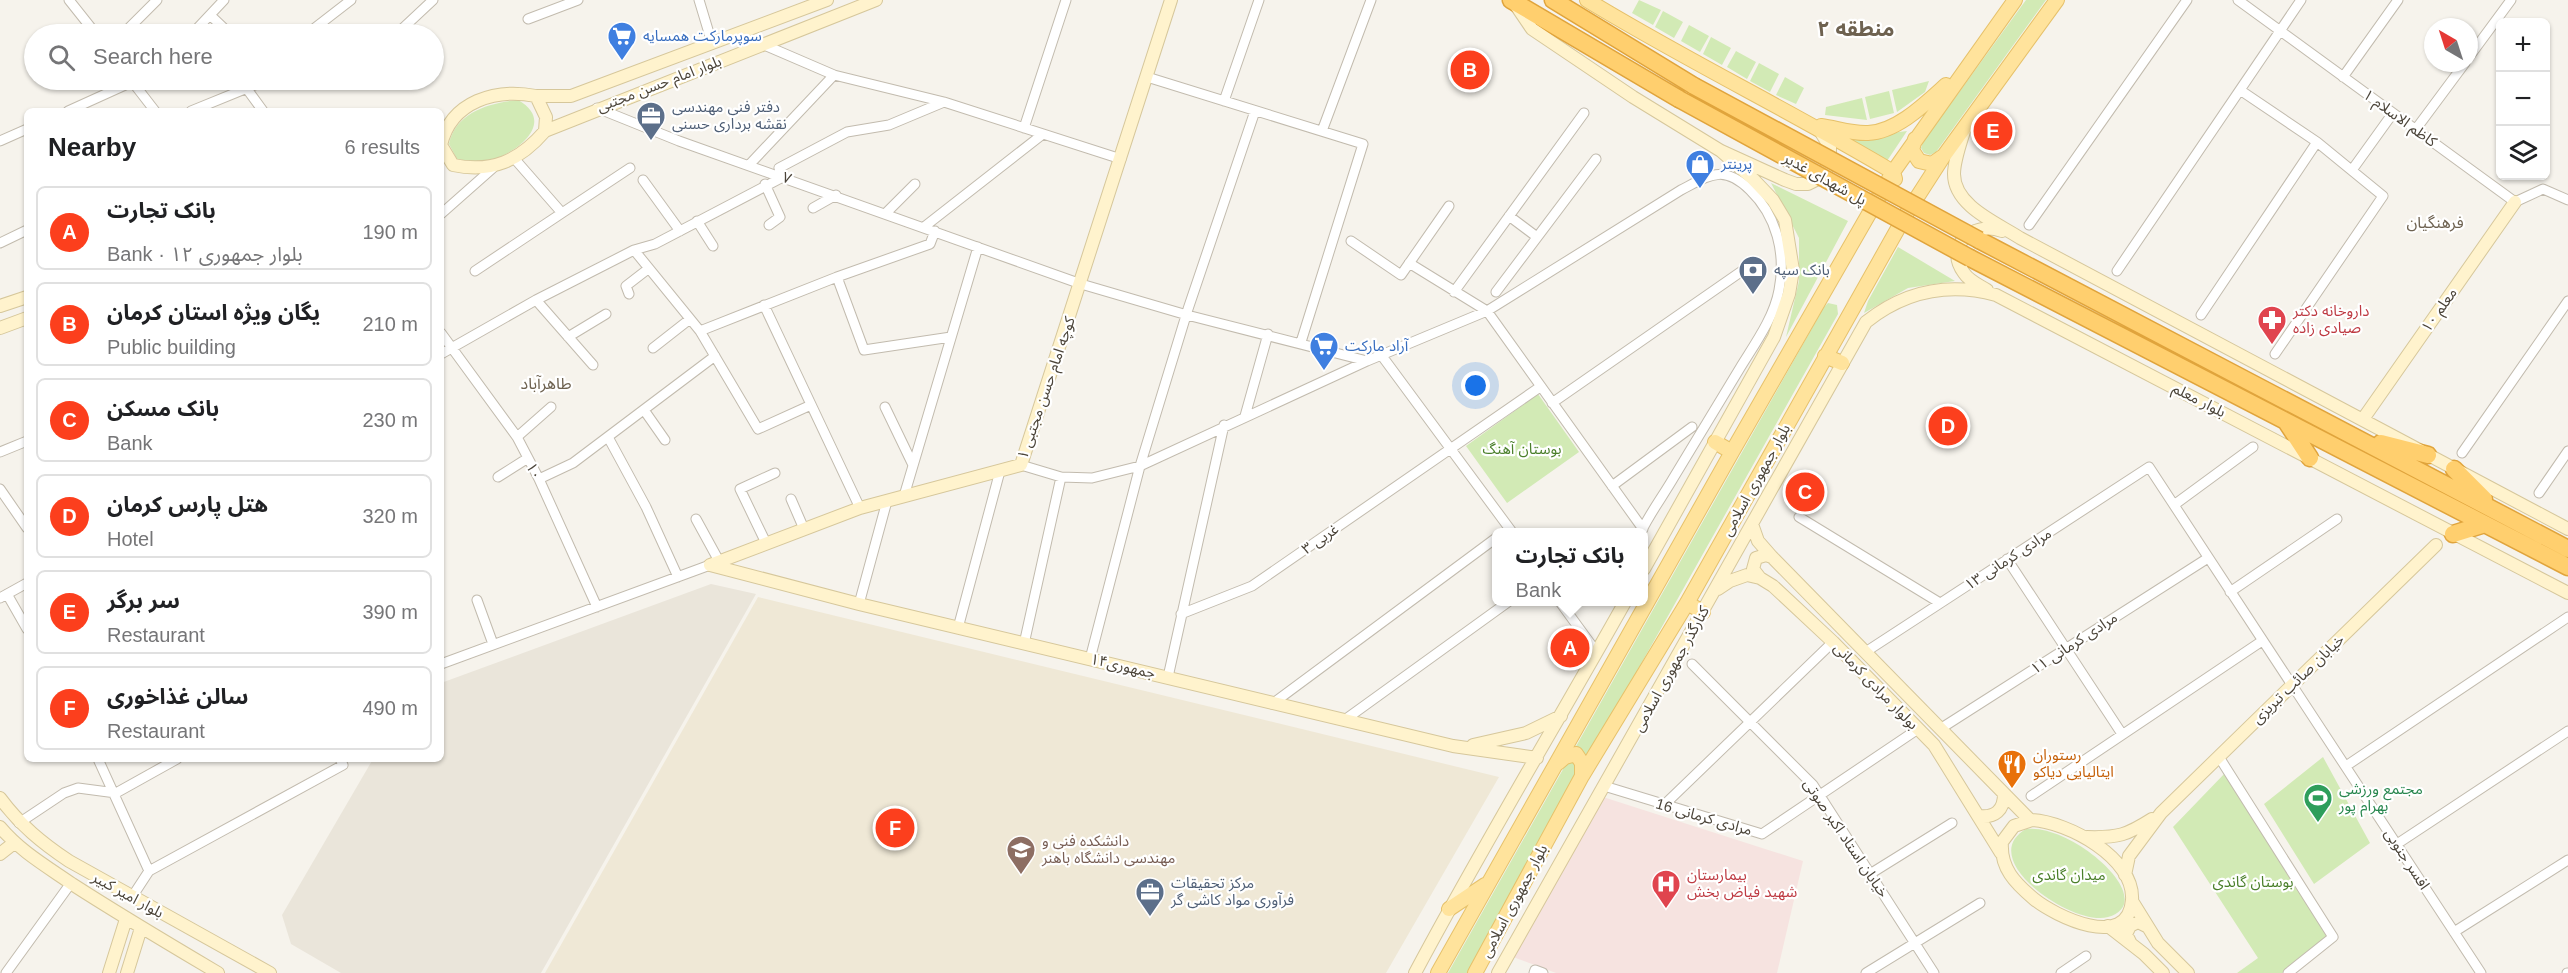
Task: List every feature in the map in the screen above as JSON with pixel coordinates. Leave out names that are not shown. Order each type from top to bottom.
[{"type":"highway","name":"پل شهدای غدیر","points":[[1512,0],[1679,99],[1970,258]]},
{"type":"highway","name":"پل شهدای غدیر","points":[[1553,0],[1694,86],[1979,240],[2354,436]]},
{"type":"highway","name":"بلوار معلم","points":[[1970,258],[2568,567]]},
{"type":"highway","points":[[2286,422],[2310,458]]},
{"type":"highway","points":[[2354,436],[2428,455]]},
{"type":"highway","points":[[2354,436],[2568,549]]},
{"type":"highway","points":[[2454,469],[2497,512]]},
{"type":"highway","points":[[2453,534],[2485,524]]},
{"type":"main road","points":[[1587,0],[1653,40],[1816,126],[1893,172],[1905,216]]},
{"type":"main road","name":"بلوار جمهوری اسلامی","points":[[1648,602],[1893,172],[2015,0]]},
{"type":"main road","name":"بلوار جمهوری اسلامی","points":[[1475,973],[1582,776],[1687,603],[1905,216],[1943,157],[2057,0]]},
{"type":"main road","points":[[1816,126],[1868,133],[1888,127],[1910,114],[1966,68]]},
{"type":"main road","points":[[1916,137],[1912,150],[1919,160],[1932,164],[1943,157]]},
{"type":"main road","points":[[1825,356],[1842,363]]},
{"type":"main road","points":[[1715,442],[1732,452]]},
{"type":"main road","points":[[1687,603],[1703,612]]},
{"type":"main road","name":"بلوار جمهوری اسلامی","points":[[1438,970],[1646,606]]},
{"type":"main road","points":[[1557,764],[1565,756],[1576,754],[1582,764],[1582,776]]},
{"type":"main road","points":[[1449,909],[1489,882]]},
{"type":"street","points":[[69,0],[88,24]]},
{"type":"street","points":[[133,24],[157,0]]},
{"type":"street","points":[[201,24],[224,0]]},
{"type":"street","points":[[320,24],[351,0]]},
{"type":"street","points":[[406,24],[433,0]]},
{"type":"street","points":[[528,20],[578,0]]},
{"type":"street","points":[[699,0],[712,43]]},
{"type":"street","name":"بلوار امام حسن مجتبی","points":[[536,96],[571,96],[827,0]]},
{"type":"street","name":"بلوار امام حسن مجتبی","points":[[544,131],[597,108],[876,0]]},
{"type":"street","points":[[1024,128],[1066,0]]},
{"type":"street","name":"کوچه امام حسن مجتبی ۱","points":[[715,563],[860,508],[1022,465],[1171,0]]},
{"type":"street","points":[[1224,101],[1259,0]]},
{"type":"street","points":[[1322,131],[1371,0]]},
{"type":"street","points":[[1512,0],[1532,29],[1633,97],[1721,151],[1785,180],[1796,184],[1808,184],[1818,179],[1826,170],[1830,159],[1830,147],[1816,126]]},
{"type":"street","points":[[2029,225],[2187,0]]},
{"type":"street","name":"کاظم الاسلام ۱","points":[[2238,0],[2515,202]]},
{"type":"street","points":[[2117,271],[2301,0]]},
{"type":"street","points":[[2343,77],[2398,0]]},
{"type":"street","points":[[2478,45],[2511,0]]},
{"type":"street","points":[[210,15],[219,24]]},
{"type":"street","points":[[762,44],[834,75],[944,102],[1121,159]]},
{"type":"street","points":[[2416,129],[2458,72]]},
{"type":"street","points":[[749,165],[834,75]]},
{"type":"street","points":[[1147,77],[1363,144],[1301,342]]},
{"type":"street","points":[[74,108],[112,90]]},
{"type":"street","points":[[138,90],[153,108]]},
{"type":"street","points":[[199,108],[244,90]]},
{"type":"street","points":[[248,90],[261,108]]},
{"type":"street","points":[[2240,90],[2317,142],[2384,196],[2275,354]]},
{"type":"street","points":[[444,128],[463,110],[490,95],[519,93],[536,96],[546,117],[544,131],[531,147],[493,168],[444,211]]},
{"type":"street","points":[[444,352],[536,300],[634,250],[656,244],[765,184],[783,177],[779,168],[847,132],[889,125],[944,102]]},
{"type":"street","name":"۷","points":[[597,108],[679,141],[1081,284],[1186,315],[1301,342],[1366,361]]},
{"type":"street","points":[[1090,659],[1140,466],[1186,315],[1255,111]]},
{"type":"street","points":[[1454,292],[1584,113]]},
{"type":"street","points":[[2352,170],[2393,113]]},
{"type":"street","points":[[1965,126],[1954,174],[1958,190],[1969,205],[2020,238],[2568,529]]},
{"type":"street","points":[[0,141],[24,130]]},
{"type":"street","points":[[924,227],[1042,134]]},
{"type":"street","points":[[2200,315],[2317,142]]},
{"type":"street","points":[[1648,562],[1774,337],[1789,294],[1793,270],[1785,220],[1773,200],[1721,151]]},
{"type":"street","points":[[513,157],[562,213]]},
{"type":"street","points":[[1496,292],[1596,159]]},
{"type":"street","points":[[447,167],[493,168]]},
{"type":"street","points":[[475,272],[630,168]]},
{"type":"street","points":[[1022,465],[1061,477],[1092,478],[1140,466],[1366,361],[1487,311],[1681,190],[1711,174],[1723,173],[1734,177],[1750,190],[1767,210],[1777,234],[1782,258],[1779,292],[1772,312],[1752,347],[1644,528]]},
{"type":"street","points":[[643,180],[680,231]]},
{"type":"street","points":[[765,184],[780,217],[769,225]]},
{"type":"street","points":[[886,213],[915,184]]},
{"type":"street","points":[[2515,202],[2532,192],[2543,189],[2568,199]]},
{"type":"street","points":[[813,208],[836,195]]},
{"type":"street","name":"معلم ۱۰","points":[[2363,419],[2515,202]]},
{"type":"street","points":[[1352,241],[1401,275],[1449,206]]},
{"type":"street","points":[[1509,216],[1537,237]]},
{"type":"street","points":[[697,221],[713,246]]},
{"type":"street","points":[[1996,295],[1964,274],[1959,264],[1958,253],[1961,242],[1968,233],[1990,226],[2020,238]]},
{"type":"street","points":[[0,243],[24,231]]},
{"type":"street","points":[[700,332],[837,277],[930,244],[935,231]]},
{"type":"street","points":[[904,496],[978,247]]},
{"type":"street","points":[[634,250],[700,332],[758,429],[811,405]]},
{"type":"street","points":[[1410,263],[1487,311],[1640,528]]},
{"type":"street","points":[[1552,403],[1752,264]]},
{"type":"street","points":[[630,294],[626,286],[648,269]]},
{"type":"street","points":[[837,277],[864,350],[951,337]]},
{"type":"street","name":"بلوار معلم","points":[[1842,363],[1866,322],[1896,301],[1946,288],[1963,288],[1996,295],[2568,593]]},
{"type":"street","points":[[0,306],[24,298]]},
{"type":"street","points":[[536,300],[593,365]]},
{"type":"street","points":[[2462,453],[2568,301]]},
{"type":"street","points":[[764,305],[860,508]]},
{"type":"street","points":[[568,337],[606,314]]},
{"type":"street","points":[[0,328],[24,319]]},
{"type":"street","points":[[653,348],[690,320]]},
{"type":"street","points":[[1245,416],[1268,334]]},
{"type":"street","name":"۱۰","points":[[444,337],[517,437],[539,479],[597,606]]},
{"type":"street","points":[[539,479],[573,463],[715,356]]},
{"type":"street","points":[[1382,356],[1506,528]]},
{"type":"street","name":"کنارگذر جمهوری اسلامی","points":[[1498,973],[1842,363]]},
{"type":"street","name":"۳ غربی","points":[[1180,614],[1252,586],[1540,387]]},
{"type":"street","points":[[517,437],[551,407]]},
{"type":"street","points":[[885,407],[913,465]]},
{"type":"street","points":[[644,410],[665,440]]},
{"type":"street","points":[[1168,677],[1180,614],[1224,425]]},
{"type":"street","points":[[1612,486],[1692,427]]},
{"type":"street","points":[[608,437],[646,507],[678,577]]},
{"type":"street","points":[[0,452],[24,442]]},
{"type":"street","points":[[2174,505],[2253,447]]},
{"type":"street","points":[[2539,493],[2568,451]]},
{"type":"street","points":[[498,477],[528,458]]},
{"type":"street","name":"افسر جنوبی","points":[[2149,467],[2481,973]]},
{"type":"street","name":"مرادی کرمانی ۱۳","points":[[1867,651],[2149,467]]},
{"type":"street","points":[[958,628],[1000,471]]},
{"type":"street","points":[[766,543],[740,489],[775,473]]},
{"type":"street","points":[[1024,644],[1061,477]]},
{"type":"street","points":[[0,489],[24,524]]},
{"type":"street","points":[[791,499],[804,530]]},
{"type":"street","points":[[859,604],[887,501]]},
{"type":"street","points":[[1799,517],[1940,603]]},
{"type":"street","points":[[444,663],[715,563],[696,519]]},
{"type":"street","points":[[2230,592],[2337,519]]},
{"type":"street","name":"بولوار مرادی کرمانی","points":[[1752,524],[1758,541],[1772,557],[1867,651],[2030,820]]},
{"type":"street","points":[[1272,704],[1492,542]]},
{"type":"street","name":"خیابان صائب تبریزی","points":[[2125,875],[2129,856],[2161,813],[2436,545]]},
{"type":"street","points":[[1760,578],[1753,569],[1756,558],[1766,555],[1772,557]]},
{"type":"street","name":"مرادی کرمانی ۱۱","points":[[1940,729],[2208,558]]},
{"type":"street","points":[[2007,559],[2122,734]]},
{"type":"street","name":"جمهوری۱۴","points":[[715,563],[859,604],[1272,704],[1346,719],[1453,746],[1538,759]]},
{"type":"street","points":[[1714,591],[1730,581],[1747,576],[1760,578]]},
{"type":"street","name":"بولوار مرادی کرمانی","points":[[1760,578],[1773,586],[1833,642],[1934,745],[2001,853]]},
{"type":"street","points":[[24,585],[3,596],[24,625]]},
{"type":"street","points":[[477,600],[493,644]]},
{"type":"street","points":[[1346,719],[1502,606]]},
{"type":"street","points":[[1563,606],[1595,650]]},
{"type":"street","points":[[1614,621],[1618,606]]},
{"type":"street","points":[[1415,973],[1449,909],[1562,716],[1595,650],[1623,606]]},
{"type":"street","points":[[2346,766],[2568,617]]},
{"type":"street","points":[[2031,796],[2262,641]]},
{"type":"street","points":[[1663,806],[1833,642]]},
{"type":"street","name":"خیابان استاد اکبر صوتی","points":[[1692,664],[1814,785],[1934,973]]},
{"type":"street","points":[[1453,746],[1478,745],[1509,738],[1543,727],[1562,716]]},
{"type":"street","name":"مرادی کرمانی 16","points":[[1604,786],[1663,806],[1762,834],[1918,729]]},
{"type":"street","points":[[2397,844],[2568,732]]},
{"type":"street","points":[[2219,757],[2333,938],[2288,973]]},
{"type":"street","points":[[100,762],[116,793],[149,871]]},
{"type":"street","points":[[19,823],[64,793],[78,788],[116,793],[172,762]]},
{"type":"street","points":[[132,897],[149,871],[341,762]]},
{"type":"street","points":[[1979,816],[1994,815],[2001,810],[2004,794]]},
{"type":"street","name":"بلوار امیر کبیر","points":[[0,798],[19,823],[39,841],[69,861],[270,973]]},
{"type":"street","name":"خیابان صائب تبریزی","points":[[2085,837],[2115,838],[2128,834],[2161,813]]},
{"type":"street","points":[[2023,821],[2055,824],[2085,837],[2105,851],[2125,875],[2132,892],[2132,901],[2124,918],[2108,926],[2095,928],[2079,924],[2049,910],[2028,894],[2007,871],[2001,853],[2002,842],[2007,832],[2023,821]]},
{"type":"street","points":[[1870,874],[1952,824]]},
{"type":"street","name":"بلوار امیر کبیر","points":[[0,827],[14,843],[71,883],[126,919],[218,973]]},
{"type":"street","points":[[0,854],[14,843]]},
{"type":"street","points":[[2454,932],[2568,860]]},
{"type":"street","points":[[6,973],[71,883]]},
{"type":"street","points":[[2132,901],[2158,943],[2188,973]]},
{"type":"street","points":[[1866,973],[1980,903]]},
{"type":"street","points":[[109,973],[126,919]]},
{"type":"street","points":[[2130,942],[2126,934],[2130,926],[2138,922],[2146,926]]},
{"type":"street","points":[[2108,926],[2130,942],[2163,973]]},
{"type":"street","points":[[127,973],[141,928]]},
{"type":"street","points":[[2061,973],[2086,956]]},
{"type":"street","points":[[1534,973],[1535,970],[1543,973]]},
{"type":"shaded area","points":[[711,584],[756,594],[541,973],[341,973],[291,944],[282,915],[371,762],[444,762],[444,682]]},
{"type":"shaded area","name":"دانشکده فنی و مهندسی دانشگاه باهنر","points":[[758,597],[1499,777],[1386,973],[545,973]]},
{"type":"shaded area","name":"بیمارستان شهید فیاض بخش","points":[[1603,797],[1803,861],[1777,973],[1556,973],[1513,957]]},
{"type":"green space","points":[[1639,0],[1661,10],[1653,25],[1632,13]]},
{"type":"green space","points":[[2026,0],[2046,0],[1936,152],[1930,155],[1924,153],[1921,148],[1923,142]]},
{"type":"green space","points":[[1663,11],[1683,22],[1674,38],[1655,27]]},
{"type":"green space","points":[[1689,25],[1709,36],[1700,52],[1681,41]]},
{"type":"green space","points":[[1711,37],[1731,48],[1722,65],[1703,54]]},
{"type":"green space","points":[[1736,51],[1756,62],[1747,79],[1727,67]]},
{"type":"green space","points":[[1759,63],[1779,74],[1770,92],[1750,81]]},
{"type":"green space","points":[[1785,77],[1804,88],[1796,104],[1776,95]]},
{"type":"green space","points":[[1929,81],[1925,92],[1897,112],[1892,90]]},
{"type":"green space","points":[[1889,91],[1894,113],[1870,119],[1865,97]]},
{"type":"green space","points":[[1862,98],[1867,120],[1825,115],[1826,107]]},
{"type":"green space","points":[[518,100],[529,109],[534,118],[529,136],[521,144],[512,151],[491,160],[478,162],[457,159],[449,144],[453,133],[466,117],[485,107]]},
{"type":"green space","points":[[1907,131],[1885,164],[1846,139]]},
{"type":"green space","points":[[1771,183],[1848,221],[1786,337],[1799,281],[1799,238]]},
{"type":"green space","points":[[1898,247],[1955,281],[1908,288],[1864,313],[1868,301]]},
{"type":"green space","points":[[1828,303],[1837,305],[1838,314],[1467,973],[1448,973],[1824,307]]},
{"type":"green space","name":"بوستان آهنگ","points":[[1538,394],[1579,452],[1507,503],[1466,446]]},
{"type":"green space","name":"مجتمع ورزشی بهرام پور","points":[[2323,757],[2370,843],[2314,884],[2264,804]]},
{"type":"green space","name":"بوستان گاندی","points":[[2226,772],[2333,937],[2282,973],[2237,973],[2258,958],[2173,827]]},
{"type":"green space","name":"میدان گاندی","points":[[2026,829],[2045,830],[2066,838],[2105,865],[2118,881],[2124,896],[2122,908],[2108,917],[2092,917],[2073,912],[2034,888],[2020,873],[2012,857],[2013,842]]},
{"type":"place","name":"سوپرمارکت همسایه","points":[[622,62]]},
{"type":"place","name":"یگان ویژه استان کرمان","points":[[1470,70]]},
{"type":"place","name":"سر برگر","points":[[1993,131]]},
{"type":"place","name":"دفتر فنی مهندسی نقشه برداری حسنی","points":[[651,142]]},
{"type":"place","name":"پرینتر","points":[[1700,190]]},
{"type":"place","name":"بانک سپه","points":[[1753,296]]},
{"type":"place","name":"داروخانه دکتر صیادی زاده","points":[[2272,346]]},
{"type":"place","name":"آراد مارکت","points":[[1324,372]]},
{"type":"place","name":"هتل پارس کرمان","points":[[1948,426]]},
{"type":"place","name":"بانک مسکن","points":[[1805,492]]},
{"type":"place","name":"بانک تجارت","points":[[1570,648]]},
{"type":"place","name":"رستوران ایتالیایی دیاکو","points":[[2012,790]]},
{"type":"place","name":"مجتمع ورزشی بهرام پور","points":[[2318,824]]},
{"type":"place","name":"سالن غذاخوری","points":[[895,828]]},
{"type":"place","name":"دانشکده فنی و مهندسی دانشگاه باهنر","points":[[1021,876]]},
{"type":"place","name":"بیمارستان شهید فیاض بخش","points":[[1666,910]]},
{"type":"place","name":"مرکز تحقیقات فرآوری مواد کاشی گر","points":[[1150,918]]},
{"type":"district","name":"منطقه ۲","points":[[1856,29]]},
{"type":"district","name":"فرهنگیان","points":[[2435,222]]},
{"type":"district","name":"طاهرآباد","points":[[546,383]]}]
